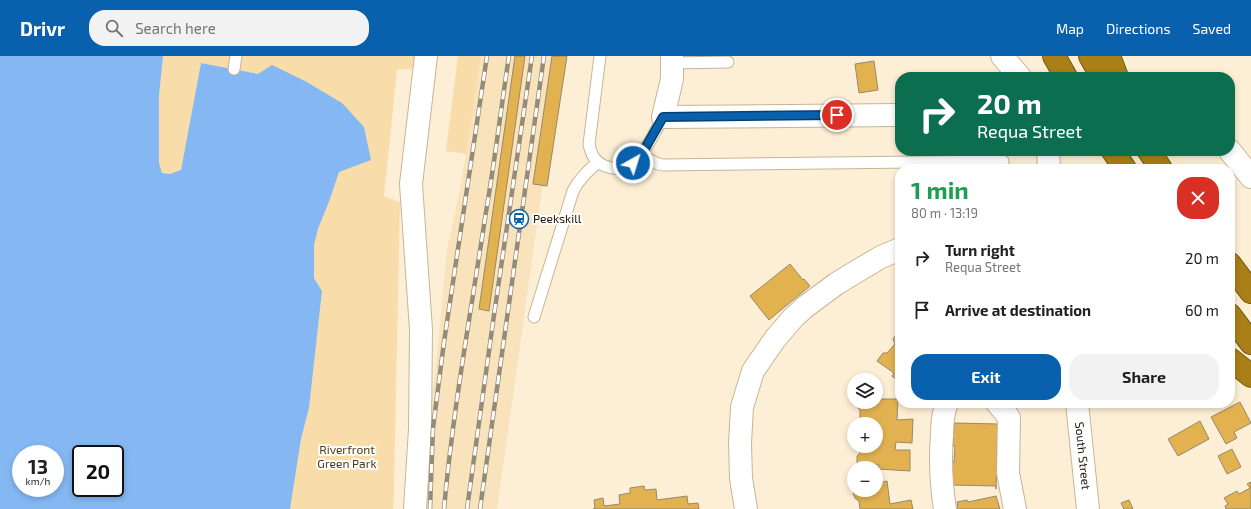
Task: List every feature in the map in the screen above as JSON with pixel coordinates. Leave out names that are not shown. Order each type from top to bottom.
[{"type":"highway","points":[[1235,271],[1251,292]]},
{"type":"highway","points":[[1235,322],[1251,343]]},
{"type":"highway","points":[[1235,363],[1251,376]]},
{"type":"street","points":[[415,509],[420,430],[421,330],[411,184],[426,56]]},
{"type":"street","points":[[1002,56],[1016,72]]},
{"type":"street","points":[[672,60],[672,79],[663,117],[895,115]]},
{"type":"street","points":[[1234,156],[1251,177]]},
{"type":"street","points":[[746,509],[740,443],[742,407],[753,371],[775,339],[793,318],[805,307],[836,284],[881,257],[895,251]]},
{"type":"street","points":[[944,408],[940,466],[945,509]]},
{"type":"street","points":[[1001,408],[1008,418],[1008,473],[1015,509]]},
{"type":"street","name":"South Street","points":[[1078,408],[1088,509]]},
{"type":"street","points":[[730,509],[738,496],[742,478]]},
{"type":"lane","points":[[234,69],[236,56]]},
{"type":"lane","points":[[600,56],[589,144],[593,156],[598,162],[609,168],[622,168],[633,163],[640,155],[663,117]]},
{"type":"lane","points":[[672,60],[728,62]]},
{"type":"lane","points":[[640,155],[663,165],[1003,161]]},
{"type":"lane","points":[[534,317],[574,191],[580,180],[598,162]]},
{"type":"shaded area","points":[[481,56],[562,56],[497,509],[422,509],[428,430],[447,249],[461,185]]},
{"type":"green space","name":"Riverfront Green Park","points":[[163,56],[416,56],[416,68],[397,70],[384,196],[400,202],[393,509],[290,509],[301,439],[309,408],[322,291],[314,278],[314,245],[318,229],[339,172],[258,74],[201,63],[181,171],[170,174],[162,173],[159,163],[159,96]]},
{"type":"green space","points":[[458,56],[481,56],[466,154],[446,151]]},
{"type":"water","points":[[0,56],[163,56],[159,96],[159,163],[162,173],[170,174],[181,170],[201,63],[258,74],[272,65],[305,81],[342,103],[364,127],[371,160],[339,172],[318,229],[314,245],[314,278],[322,291],[309,408],[301,439],[290,509],[0,509]]},
{"type":"building","points":[[515,56],[525,56],[489,311],[479,309]]},
{"type":"building","points":[[552,56],[567,56],[547,186],[533,184]]},
{"type":"building","points":[[874,61],[878,90],[859,93],[855,64]]},
{"type":"building","points":[[790,264],[810,286],[769,320],[750,296]]},
{"type":"building","points":[[895,344],[895,378],[892,376],[894,373],[877,361],[883,353],[887,353]]},
{"type":"building","points":[[883,399],[895,399],[895,408],[898,408],[897,420],[913,419],[912,443],[896,442],[895,450],[910,450],[910,471],[883,469],[883,461],[857,461],[857,456],[860,453],[883,453],[883,417],[860,417],[859,409],[883,409]]},
{"type":"building","points":[[1240,402],[1251,423],[1234,432],[1237,438],[1226,444],[1211,417],[1228,408],[1235,408],[1235,405]]},
{"type":"building","points":[[1200,421],[1209,439],[1178,456],[1168,439]]},
{"type":"building","points":[[954,423],[998,424],[996,489],[996,486],[952,485],[952,461],[954,462],[955,446],[953,446]]},
{"type":"building","points":[[1232,449],[1241,467],[1227,474],[1218,456]]},
{"type":"building","points":[[887,481],[890,504],[911,500],[913,509],[860,509],[859,501],[855,497],[883,497],[883,482]]},
{"type":"building","points":[[1251,482],[1251,509],[1226,509],[1225,506],[1228,504],[1224,498],[1237,491],[1239,494],[1250,488],[1247,484]]},
{"type":"building","points":[[644,486],[645,490],[656,489],[657,500],[687,496],[688,504],[698,503],[699,509],[593,509],[595,508],[594,500],[603,498],[604,506],[620,504],[619,495],[630,493],[630,488]]},
{"type":"building","points":[[996,496],[1000,509],[953,509],[952,507],[958,506],[957,502],[967,500],[968,502]]},
{"type":"building","points":[[1129,500],[1133,509],[1124,509],[1121,503]]},
{"type":"railway","points":[[430,509],[433,428],[444,342],[487,56]]},
{"type":"railway","points":[[444,509],[457,397],[509,56]]},
{"type":"railway","points":[[467,509],[532,56]]},
{"type":"railway","points":[[480,509],[544,56]]},
{"type":"place","name":"Peekskill","points":[[519,219]]},
{"type":"route","points":[[633,163],[643,152],[663,117],[837,115]]}]
